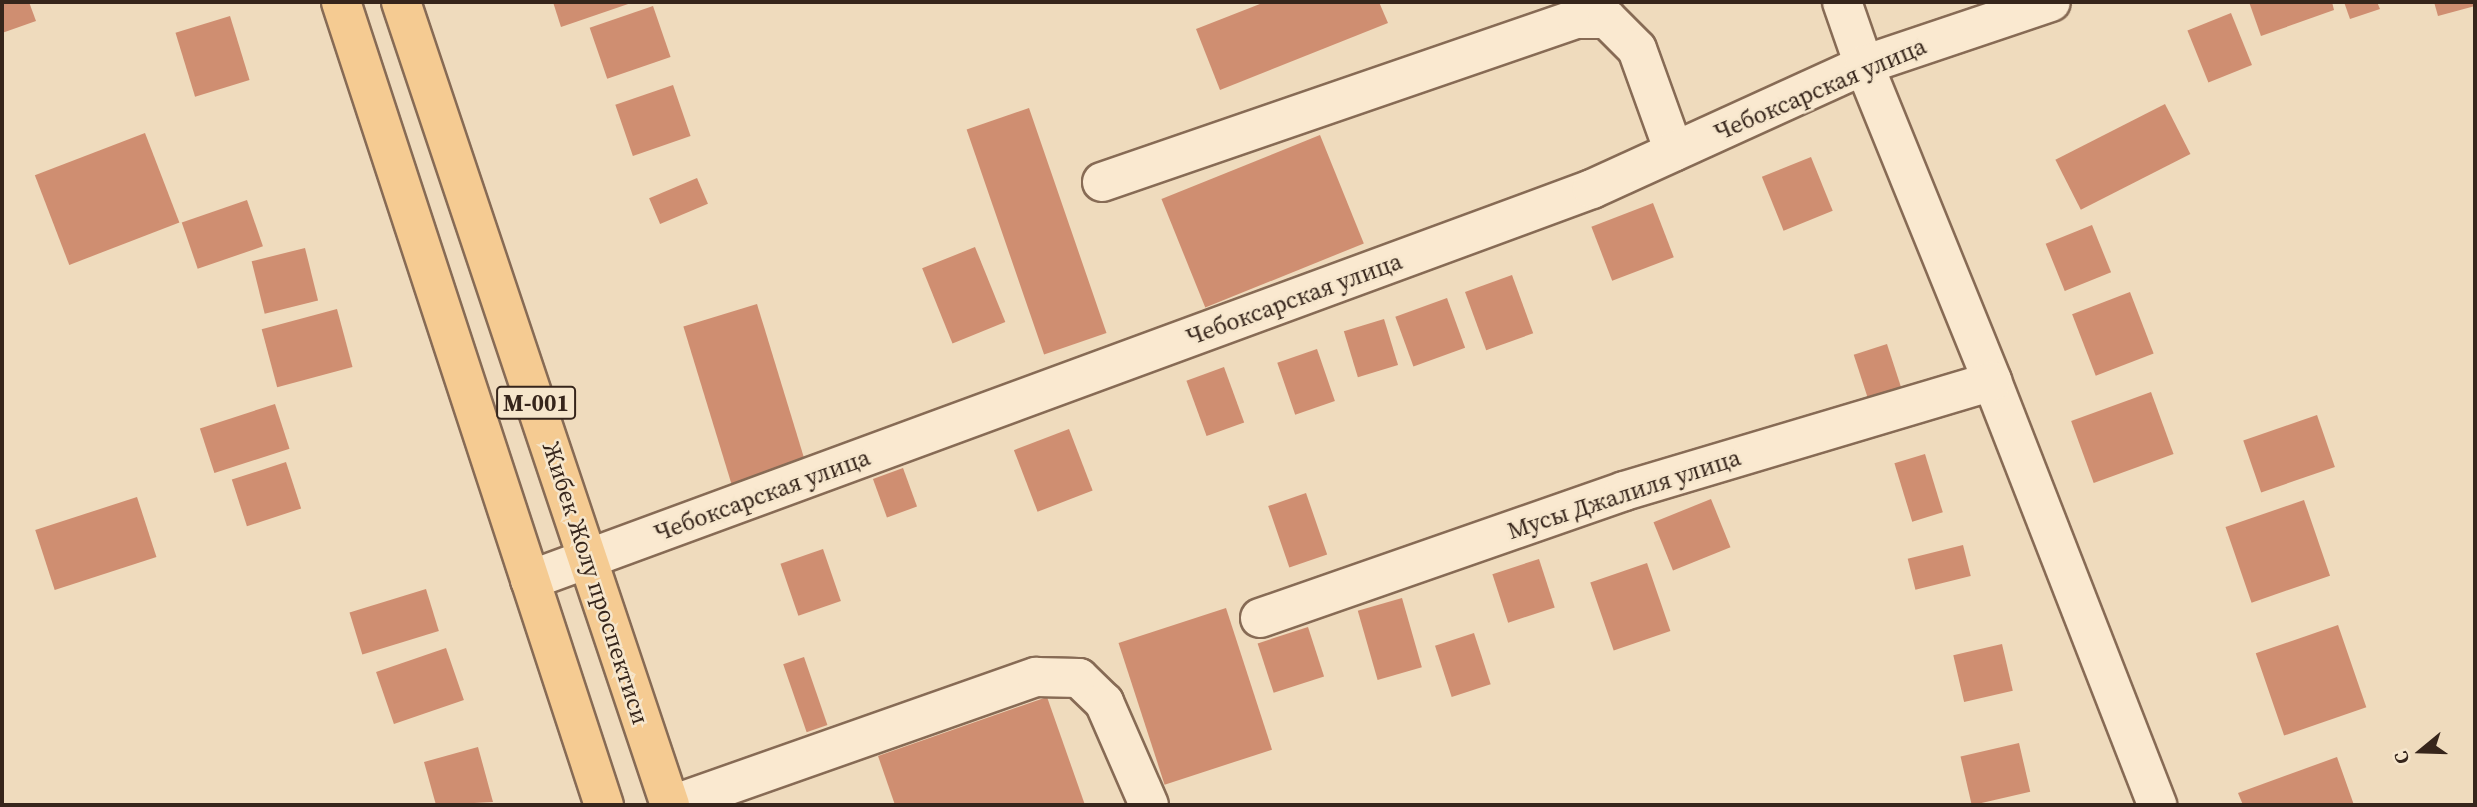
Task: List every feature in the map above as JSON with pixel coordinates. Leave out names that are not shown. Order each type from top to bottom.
[{"type":"main road","name":"М-001","points":[[341,2],[604,805]]},
{"type":"main road","name":"Жибек Жолу проспектиси","points":[[401,2],[671,805]]},
{"type":"street","points":[[1842,2],[1864,65],[1992,381],[2157,805]]},
{"type":"street","name":"Чебоксарская улица","points":[[530,580],[1592,189],[1864,65],[2051,2]]},
{"type":"street","points":[[1102,182],[1576,19],[1607,19],[1637,49],[1674,152]]},
{"type":"street","name":"Мусы Джалиля улица","points":[[1260,618],[1624,491],[1992,381]]},
{"type":"street","points":[[671,805],[1037,677],[1079,678],[1104,702],[1149,805]]},
{"type":"building","points":[[2,2],[29,2],[36,21],[2,33]]},
{"type":"building","points":[[553,2],[634,2],[561,27]]},
{"type":"building","points":[[1265,2],[1379,2],[1388,23],[1220,90],[1196,29]]},
{"type":"building","points":[[2249,2],[2332,2],[2334,10],[2261,36]]},
{"type":"building","points":[[2344,2],[2377,2],[2380,9],[2350,19]]},
{"type":"building","points":[[2434,2],[2475,2],[2475,6],[2438,16]]},
{"type":"building","points":[[653,6],[671,57],[607,79],[590,28]]},
{"type":"building","points":[[2231,13],[2252,65],[2208,83],[2187,31]]},
{"type":"building","points":[[230,16],[250,80],[195,97],[175,33]]},
{"type":"building","points":[[673,85],[691,136],[633,156],[615,105]]},
{"type":"building","points":[[2165,104],[2190,154],[2081,210],[2055,160]]},
{"type":"building","points":[[1029,108],[1106,333],[1044,355],[967,129]]},
{"type":"building","points":[[145,133],[179,223],[69,265],[35,175]]},
{"type":"building","points":[[1320,135],[1364,243],[1205,308],[1161,199]]},
{"type":"building","points":[[1811,157],[1833,211],[1784,231],[1762,177]]},
{"type":"building","points":[[697,178],[708,204],[660,224],[649,198]]},
{"type":"building","points":[[247,200],[263,246],[198,269],[182,222]]},
{"type":"building","points":[[1653,203],[1674,257],[1612,281],[1591,227]]},
{"type":"building","points":[[2092,225],[2111,272],[2065,291],[2046,244]]},
{"type":"building","points":[[975,247],[1005,322],[952,343],[922,268]]},
{"type":"building","points":[[305,248],[318,300],[265,314],[252,261]]},
{"type":"building","points":[[1512,275],[1533,333],[1486,350],[1465,292]]},
{"type":"building","points":[[2130,292],[2154,354],[2096,376],[2072,314]]},
{"type":"building","points":[[1447,298],[1465,348],[1413,367],[1395,317]]},
{"type":"building","points":[[757,304],[806,465],[732,487],[683,327]]},
{"type":"building","points":[[337,309],[353,367],[277,387],[262,329]]},
{"type":"building","points":[[1384,319],[1398,365],[1358,377],[1344,331]]},
{"type":"building","points":[[1887,344],[1901,387],[1868,398],[1854,355]]},
{"type":"building","points":[[1317,349],[1335,401],[1295,415],[1277,363]]},
{"type":"building","points":[[1224,367],[1244,422],[1207,436],[1186,381]]},
{"type":"building","points":[[2151,392],[2174,454],[2094,483],[2071,421]]},
{"type":"building","points":[[275,404],[290,449],[214,473],[200,428]]},
{"type":"building","points":[[2317,415],[2335,467],[2261,492],[2243,440]]},
{"type":"building","points":[[1069,429],[1093,491],[1038,512],[1014,450]]},
{"type":"building","points":[[1925,454],[1943,512],[1912,522],[1894,463]]},
{"type":"building","points":[[286,462],[301,509],[247,526],[232,480]]},
{"type":"building","points":[[903,468],[917,507],[887,517],[873,479]]},
{"type":"building","points":[[1306,493],[1327,554],[1289,567],[1268,506]]},
{"type":"building","points":[[137,497],[156,557],[55,590],[35,530]]},
{"type":"building","points":[[1711,499],[1730,547],[1673,570],[1654,522]]},
{"type":"building","points":[[2304,500],[2330,576],[2252,603],[2226,527]]},
{"type":"building","points":[[1963,545],[1971,576],[1915,590],[1908,559]]},
{"type":"building","points":[[823,549],[841,601],[798,616],[780,564]]},
{"type":"building","points":[[1539,559],[1555,608],[1508,623],[1492,574]]},
{"type":"building","points":[[1647,563],[1670,631],[1614,651],[1590,583]]},
{"type":"building","points":[[426,589],[439,631],[362,654],[349,612]]},
{"type":"building","points":[[1402,598],[1422,667],[1378,680],[1358,611]]},
{"type":"building","points":[[1226,608],[1272,750],[1165,785],[1119,643]]},
{"type":"building","points":[[2338,625],[2366,707],[2284,736],[2256,653]]},
{"type":"building","points":[[1308,627],[1324,676],[1274,693],[1258,643]]},
{"type":"building","points":[[1474,633],[1491,684],[1452,697],[1435,646]]},
{"type":"building","points":[[2002,644],[2013,691],[1964,702],[1953,655]]},
{"type":"building","points":[[446,648],[464,700],[394,724],[376,672]]},
{"type":"building","points":[[804,657],[827,725],[807,732],[783,664]]},
{"type":"building","points":[[1047,697],[1085,805],[895,805],[878,756]]},
{"type":"building","points":[[2019,743],[2030,792],[1972,805],[1961,756]]},
{"type":"building","points":[[478,747],[493,802],[436,805],[424,762]]},
{"type":"building","points":[[2337,757],[2354,805],[2243,805],[2238,793]]}]
